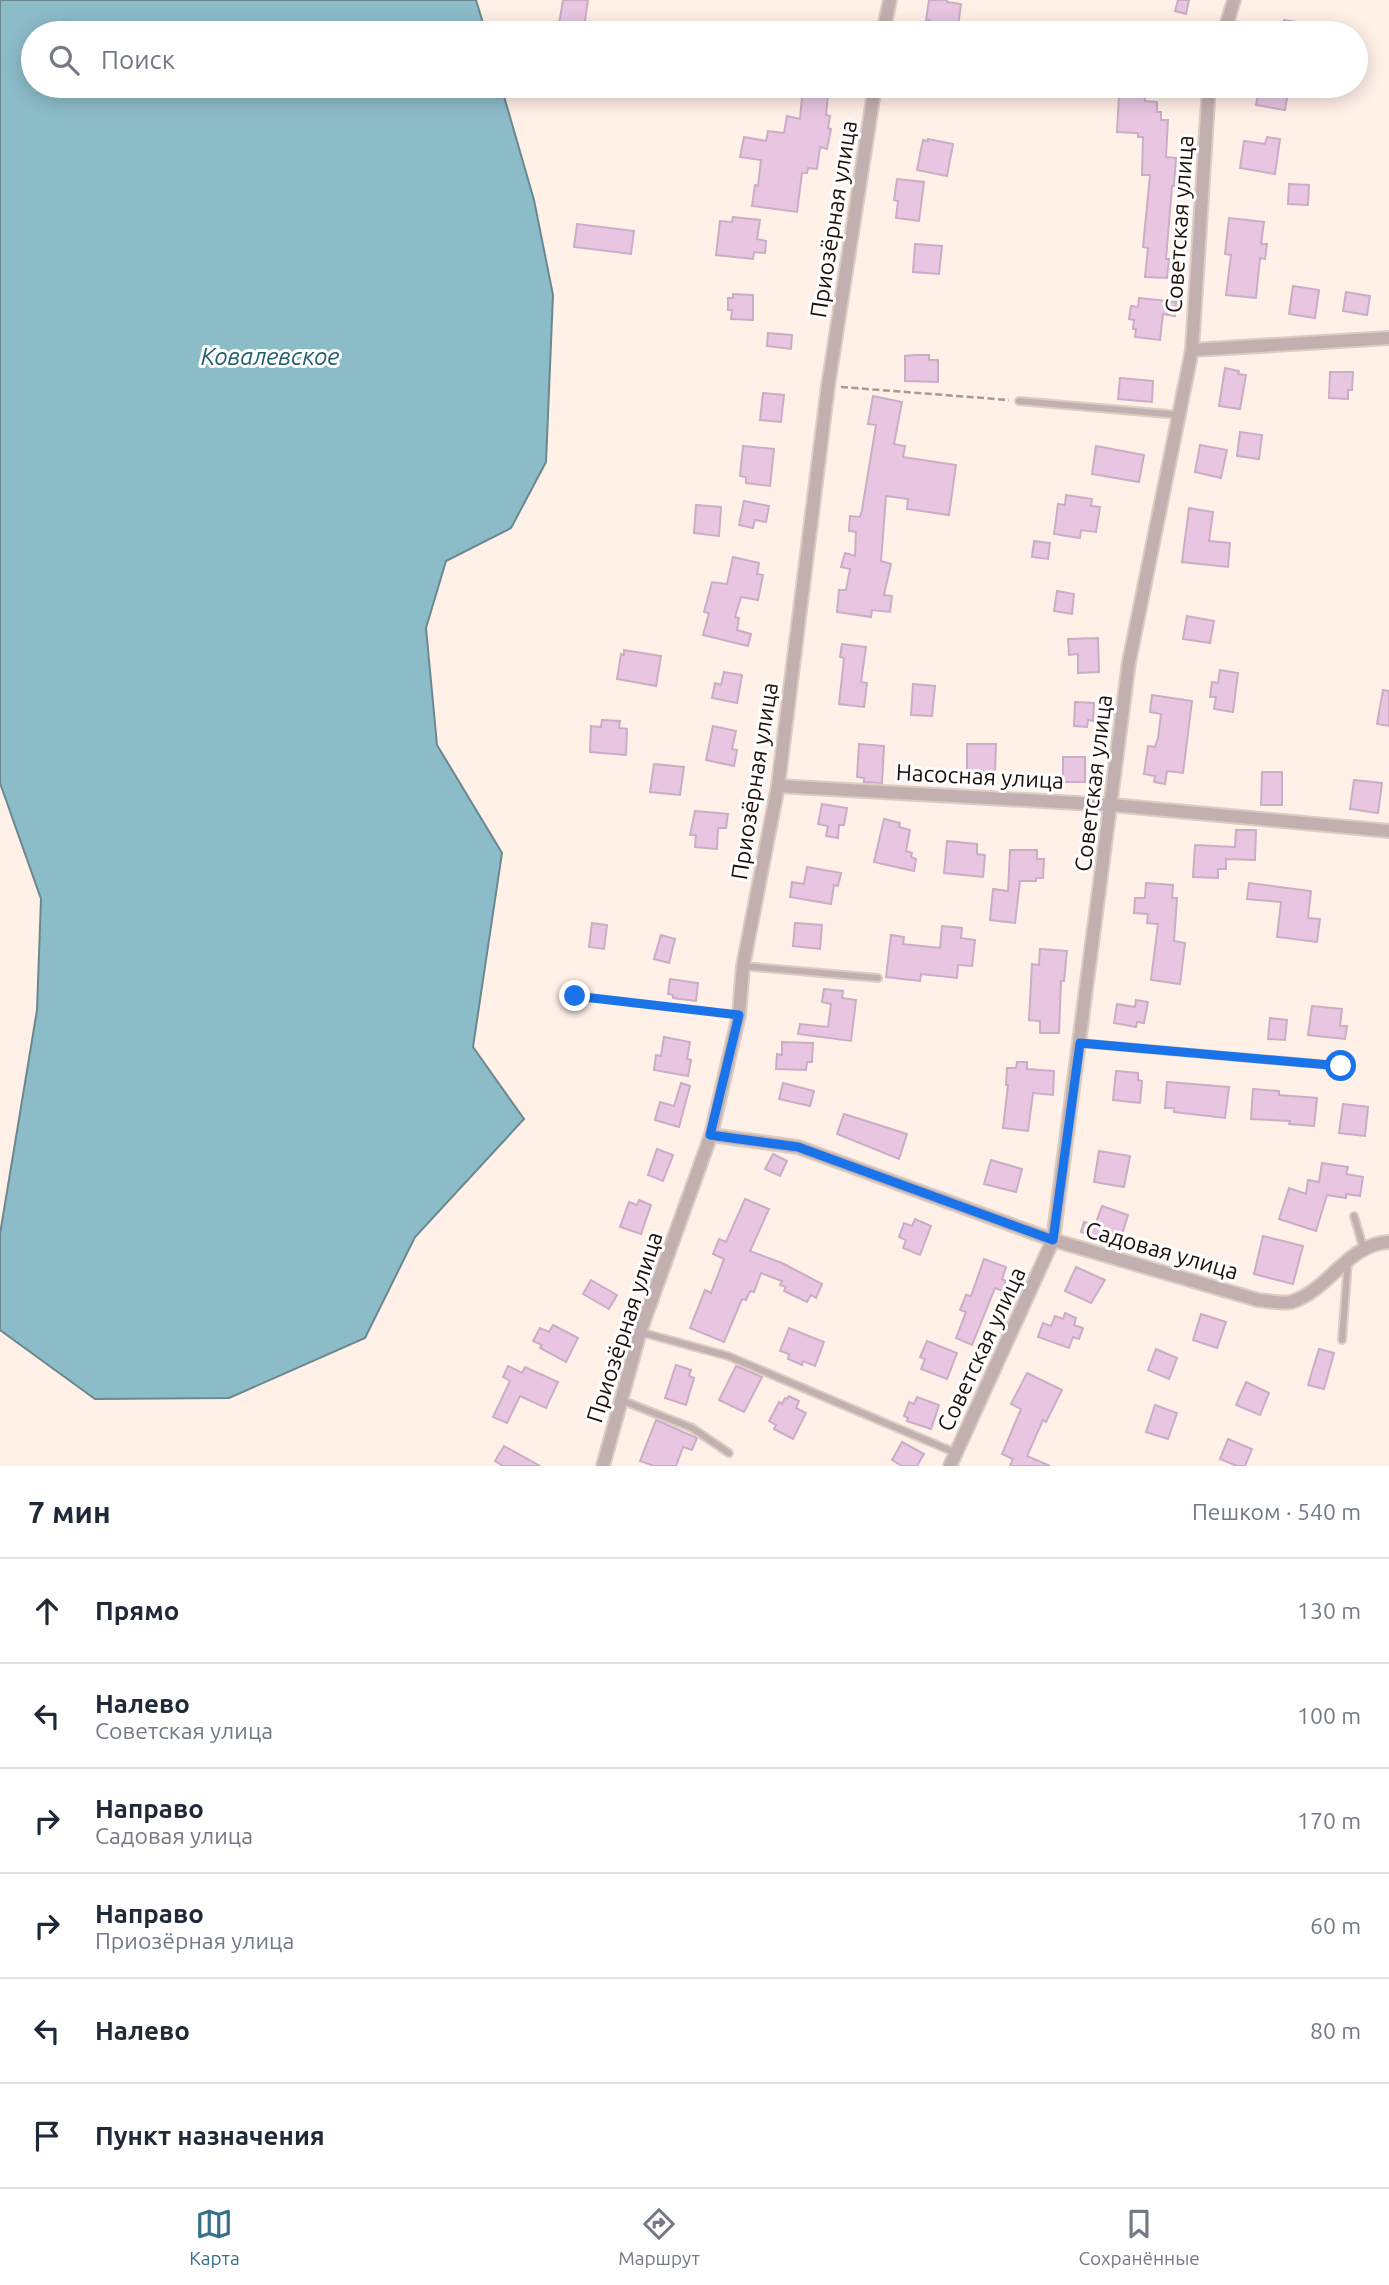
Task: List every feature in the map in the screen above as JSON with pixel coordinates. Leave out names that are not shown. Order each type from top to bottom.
[{"type":"street","points":[[886,21],[890,0]]},
{"type":"street","points":[[1228,21],[1234,0]]},
{"type":"street","name":"Приозёрная улица","points":[[603,1466],[640,1332],[710,1135],[739,1015],[743,965],[778,786],[828,386],[873,98]]},
{"type":"street","name":"Советская улица","points":[[950,1466],[1053,1240],[1129,662],[1192,350],[1208,98]]},
{"type":"street","points":[[1192,350],[1389,338]]},
{"type":"street","name":"Насосная улица","points":[[778,786],[1112,805],[1389,831]]},
{"type":"street","name":"Садовая улица","points":[[710,1135],[798,1147],[1053,1240],[1258,1300],[1289,1303],[1314,1292],[1348,1260],[1377,1242],[1389,1242]]},
{"type":"lane","points":[[1019,401],[1179,415]]},
{"type":"lane","points":[[743,965],[878,978]]},
{"type":"lane","points":[[1080,1043],[1341,1066]]},
{"type":"lane","points":[[1354,1216],[1364,1250]]},
{"type":"lane","points":[[1342,1340],[1348,1260]]},
{"type":"lane","points":[[640,1332],[728,1356],[956,1453]]},
{"type":"lane","points":[[621,1400],[692,1428],[729,1453]]},
{"type":"path","points":[[828,386],[1019,401]]},
{"type":"path","points":[[575,996],[739,1015]]},
{"type":"water","name":"Ковалевское","points":[[0,0],[476,0],[482,21],[21,21],[21,98],[504,98],[534,200],[553,295],[546,462],[511,528],[446,561],[426,628],[437,745],[502,853],[473,1047],[524,1119],[415,1237],[365,1338],[229,1398],[95,1399],[0,1330],[0,1234],[37,1010],[41,899],[0,783]]},
{"type":"building","points":[[563,0],[588,0],[585,21],[560,21]]},
{"type":"building","points":[[929,0],[947,0],[961,4],[959,21],[926,20]]},
{"type":"building","points":[[1178,0],[1189,0],[1186,14],[1175,11]]},
{"type":"building","points":[[802,98],[828,98],[826,115],[830,116],[828,128],[831,129],[827,149],[820,147],[817,169],[808,168],[807,173],[802,173],[797,212],[752,206],[761,160],[740,157],[744,137],[766,141],[768,131],[784,133],[787,116],[800,119]]},
{"type":"building","points":[[1119,98],[1145,98],[1145,101],[1157,102],[1157,112],[1161,112],[1161,120],[1168,120],[1166,157],[1176,158],[1166,259],[1169,259],[1167,278],[1145,277],[1148,248],[1143,247],[1150,175],[1142,175],[1143,137],[1138,137],[1138,133],[1117,132]]},
{"type":"building","points":[[1257,98],[1287,98],[1285,110],[1256,105]]},
{"type":"building","points":[[1267,137],[1280,139],[1275,174],[1240,168],[1244,141],[1265,144]]},
{"type":"building","points":[[923,140],[953,144],[947,176],[917,170]]},
{"type":"building","points":[[897,179],[924,182],[919,221],[896,218],[898,201],[894,200]]},
{"type":"building","points":[[1289,184],[1309,185],[1308,205],[1288,204]]},
{"type":"building","points":[[733,217],[760,220],[757,239],[766,241],[765,253],[754,252],[753,259],[716,255],[720,221],[732,222]]},
{"type":"building","points":[[1229,218],[1264,222],[1261,244],[1267,244],[1265,259],[1260,258],[1256,298],[1226,295],[1231,255],[1225,254]]},
{"type":"building","points":[[577,224],[634,231],[631,254],[574,247]]},
{"type":"building","points":[[915,244],[942,246],[939,274],[913,272]]},
{"type":"building","points":[[1293,286],[1319,290],[1315,318],[1289,314]]},
{"type":"building","points":[[1346,292],[1370,296],[1367,315],[1343,311]]},
{"type":"building","points":[[733,294],[753,295],[753,320],[731,319],[732,310],[728,310],[728,298],[733,298]]},
{"type":"building","points":[[1139,298],[1176,302],[1175,316],[1163,314],[1160,340],[1135,337],[1134,320],[1129,319],[1131,306],[1138,307]]},
{"type":"building","points":[[768,333],[792,335],[791,349],[767,346]]},
{"type":"building","points":[[929,355],[929,360],[938,360],[938,382],[905,381],[905,356]]},
{"type":"building","points":[[1225,368],[1246,375],[1240,409],[1219,406]]},
{"type":"building","points":[[1330,372],[1353,372],[1352,390],[1348,390],[1348,399],[1329,398]]},
{"type":"building","points":[[1120,378],[1153,381],[1152,402],[1118,399]]},
{"type":"building","points":[[763,393],[784,395],[781,422],[760,420]]},
{"type":"building","points":[[873,396],[902,402],[894,444],[905,446],[903,457],[956,465],[949,515],[907,509],[908,499],[886,496],[881,561],[891,564],[884,595],[892,596],[890,612],[872,610],[871,617],[837,612],[839,590],[846,590],[850,569],[841,567],[845,553],[855,556],[856,532],[849,531],[850,516],[860,517],[862,510],[876,425],[868,424]]},
{"type":"building","points":[[1240,432],[1262,435],[1259,459],[1237,456]]},
{"type":"building","points":[[1200,445],[1227,450],[1221,478],[1195,472]]},
{"type":"building","points":[[743,446],[774,449],[770,486],[746,483],[746,477],[740,476]]},
{"type":"building","points":[[1096,446],[1144,455],[1139,482],[1092,474]]},
{"type":"building","points":[[1066,495],[1092,499],[1091,506],[1100,507],[1096,532],[1081,530],[1080,538],[1054,534],[1058,504],[1065,505]]},
{"type":"building","points":[[744,501],[769,506],[766,522],[755,520],[753,528],[739,525]]},
{"type":"building","points":[[696,505],[721,507],[719,536],[694,533]]},
{"type":"building","points":[[1189,508],[1213,512],[1209,541],[1230,543],[1228,567],[1182,562]]},
{"type":"building","points":[[1034,541],[1050,543],[1048,559],[1032,557]]},
{"type":"building","points":[[733,557],[759,563],[757,574],[763,575],[758,600],[741,597],[735,617],[739,618],[737,630],[751,634],[748,646],[703,635],[709,613],[704,612],[712,582],[727,584]]},
{"type":"building","points":[[1057,591],[1074,594],[1072,614],[1054,611]]},
{"type":"building","points":[[1187,616],[1214,621],[1210,643],[1183,639]]},
{"type":"building","points":[[1098,638],[1099,672],[1078,673],[1078,654],[1069,655],[1068,639]]},
{"type":"building","points":[[842,644],[866,647],[861,682],[867,683],[864,707],[839,704],[844,658],[840,657]]},
{"type":"building","points":[[624,650],[661,656],[656,686],[617,679]]},
{"type":"building","points":[[1220,670],[1238,673],[1233,712],[1214,709],[1216,697],[1210,697],[1212,682],[1218,683]]},
{"type":"building","points":[[724,672],[742,675],[737,703],[712,698],[715,683],[721,685]]},
{"type":"building","points":[[913,684],[935,686],[932,716],[911,715]]},
{"type":"building","points":[[1383,690],[1389,691],[1389,726],[1377,724]]},
{"type":"building","points":[[1152,695],[1192,701],[1183,773],[1167,771],[1165,784],[1154,782],[1155,776],[1144,774],[1148,746],[1155,747],[1161,714],[1150,712]]},
{"type":"building","points":[[1075,702],[1094,703],[1093,721],[1088,720],[1087,727],[1074,726]]},
{"type":"building","points":[[602,720],[620,721],[619,728],[627,729],[626,755],[590,752],[591,726],[601,727]]},
{"type":"building","points":[[713,726],[736,731],[732,749],[737,750],[734,766],[706,760]]},
{"type":"building","points":[[859,744],[884,746],[882,783],[864,782],[864,778],[857,777]]},
{"type":"building","points":[[967,744],[996,744],[995,772],[967,772]]},
{"type":"building","points":[[1063,757],[1085,757],[1085,782],[1063,782]]},
{"type":"building","points":[[654,764],[684,767],[680,795],[650,792]]},
{"type":"building","points":[[1262,772],[1282,772],[1282,805],[1261,805]]},
{"type":"building","points":[[1354,780],[1382,783],[1378,813],[1350,809]]},
{"type":"building","points":[[822,804],[847,808],[844,825],[839,825],[838,838],[826,836],[828,826],[818,824]]},
{"type":"building","points":[[695,811],[728,814],[726,828],[718,828],[717,849],[695,847],[696,835],[690,835]]},
{"type":"building","points":[[884,819],[900,823],[899,827],[910,830],[906,851],[912,853],[911,857],[916,859],[914,871],[874,862]]},
{"type":"building","points":[[1236,830],[1256,830],[1255,860],[1226,859],[1226,869],[1218,869],[1218,878],[1193,877],[1195,845],[1235,847]]},
{"type":"building","points":[[947,841],[977,844],[977,854],[985,855],[983,877],[944,873]]},
{"type":"building","points":[[1010,850],[1037,850],[1037,859],[1044,859],[1043,878],[1020,881],[1015,923],[990,920],[993,889],[1008,891]]},
{"type":"building","points":[[807,867],[841,873],[838,886],[834,885],[831,904],[790,897],[792,882],[804,884]]},
{"type":"building","points":[[1146,883],[1173,885],[1172,898],[1177,898],[1174,941],[1185,943],[1180,984],[1151,980],[1158,924],[1147,923],[1148,914],[1134,913],[1135,898],[1145,898]]},
{"type":"building","points":[[1249,883],[1311,891],[1308,918],[1320,919],[1317,942],[1277,937],[1281,902],[1247,899]]},
{"type":"building","points":[[592,923],[607,925],[604,949],[589,947]]},
{"type":"building","points":[[795,923],[822,925],[820,949],[793,946]]},
{"type":"building","points":[[942,926],[962,928],[961,938],[975,940],[972,966],[958,965],[957,978],[921,974],[920,981],[886,977],[891,935],[904,937],[903,944],[940,948]]},
{"type":"building","points":[[661,935],[675,939],[669,963],[654,959]]},
{"type":"building","points":[[1040,949],[1067,951],[1064,981],[1061,981],[1059,1033],[1040,1033],[1040,1021],[1029,1020],[1032,964],[1039,965]]},
{"type":"building","points":[[670,979],[698,983],[696,1001],[673,998],[673,995],[668,994]]},
{"type":"building","points":[[824,989],[843,991],[842,998],[856,1000],[851,1041],[798,1034],[800,1024],[828,1027],[831,1004],[822,1002]]},
{"type":"building","points":[[1136,1000],[1148,1002],[1144,1023],[1137,1022],[1136,1027],[1114,1023],[1117,1004],[1135,1007]]},
{"type":"building","points":[[1312,1006],[1342,1009],[1340,1026],[1347,1026],[1345,1039],[1308,1035]]},
{"type":"building","points":[[1270,1018],[1287,1020],[1285,1040],[1268,1039]]},
{"type":"building","points":[[664,1037],[690,1042],[688,1076],[654,1070],[656,1055],[661,1056]]},
{"type":"building","points":[[782,1042],[813,1043],[812,1062],[807,1062],[806,1070],[776,1069],[777,1054],[782,1055]]},
{"type":"building","points":[[1017,1062],[1027,1062],[1027,1069],[1054,1071],[1053,1095],[1033,1093],[1028,1131],[1003,1128],[1008,1085],[1007,1068],[1016,1068]]},
{"type":"building","points":[[1116,1071],[1138,1073],[1138,1080],[1142,1081],[1140,1103],[1113,1100]]},
{"type":"building","points":[[1167,1082],[1229,1087],[1225,1118],[1174,1112],[1174,1108],[1165,1108]]},
{"type":"building","points":[[681,1083],[690,1086],[679,1127],[655,1120],[660,1102],[674,1106]]},
{"type":"building","points":[[783,1083],[814,1091],[810,1106],[779,1099]]},
{"type":"building","points":[[1253,1089],[1279,1091],[1279,1095],[1317,1098],[1314,1126],[1289,1124],[1290,1121],[1251,1119]]},
{"type":"building","points":[[1343,1104],[1368,1107],[1365,1136],[1339,1133]]},
{"type":"building","points":[[844,1114],[907,1134],[899,1159],[837,1134]]},
{"type":"building","points":[[657,1149],[673,1155],[663,1181],[648,1175]]},
{"type":"building","points":[[1099,1151],[1130,1156],[1124,1187],[1094,1182]]},
{"type":"building","points":[[773,1154],[787,1161],[780,1176],[765,1169]]},
{"type":"building","points":[[991,1160],[1022,1169],[1016,1192],[984,1184]]},
{"type":"building","points":[[1322,1163],[1348,1167],[1346,1174],[1363,1177],[1360,1196],[1346,1194],[1346,1198],[1327,1195],[1316,1231],[1279,1219],[1289,1188],[1306,1194],[1308,1180],[1319,1182]]},
{"type":"building","points":[[745,1199],[769,1209],[750,1251],[782,1263],[822,1284],[816,1298],[811,1295],[807,1302],[784,1291],[786,1287],[780,1285],[782,1281],[761,1273],[754,1292],[750,1291],[746,1300],[742,1299],[724,1342],[690,1328],[705,1290],[711,1293],[724,1259],[713,1254],[719,1239],[726,1242]]},
{"type":"building","points":[[639,1200],[651,1205],[641,1234],[620,1227],[629,1202],[637,1205]]},
{"type":"building","points":[[1102,1206],[1128,1215],[1121,1238],[1115,1236],[1112,1243],[1081,1232],[1084,1222],[1095,1225]]},
{"type":"building","points":[[915,1219],[931,1226],[920,1255],[903,1248],[906,1240],[899,1237],[904,1223],[912,1226]]},
{"type":"building","points":[[1263,1236],[1303,1246],[1293,1284],[1254,1274]]},
{"type":"building","points":[[984,1259],[1006,1267],[1002,1279],[1006,1281],[1003,1291],[995,1288],[972,1345],[956,1338],[966,1312],[960,1310],[966,1295],[971,1296]]},
{"type":"building","points":[[1076,1267],[1105,1280],[1091,1303],[1065,1291]]},
{"type":"building","points":[[591,1280],[617,1295],[609,1309],[583,1294]]},
{"type":"building","points":[[1065,1313],[1076,1318],[1074,1325],[1083,1328],[1079,1339],[1073,1337],[1069,1348],[1038,1337],[1043,1323],[1051,1326],[1055,1316],[1063,1319]]},
{"type":"building","points":[[1201,1314],[1226,1322],[1217,1348],[1193,1340]]},
{"type":"building","points":[[553,1325],[578,1338],[566,1362],[540,1348],[542,1345],[533,1341],[540,1328],[549,1332]]},
{"type":"building","points":[[789,1328],[824,1342],[815,1366],[803,1361],[802,1365],[788,1359],[789,1354],[780,1351]]},
{"type":"building","points":[[927,1341],[957,1353],[947,1379],[921,1369],[925,1359],[920,1357]]},
{"type":"building","points":[[1156,1349],[1177,1358],[1169,1379],[1148,1370]]},
{"type":"building","points":[[1319,1349],[1334,1353],[1324,1389],[1308,1385]]},
{"type":"building","points":[[676,1365],[691,1370],[689,1376],[694,1378],[686,1405],[665,1398]]},
{"type":"building","points":[[508,1366],[522,1373],[525,1367],[558,1382],[546,1408],[520,1396],[507,1423],[493,1417],[510,1381],[503,1377]]},
{"type":"building","points":[[736,1366],[762,1377],[744,1412],[719,1400]]},
{"type":"building","points":[[1027,1373],[1062,1390],[1046,1422],[1043,1420],[1027,1456],[1050,1466],[1010,1466],[1013,1459],[1002,1454],[1021,1409],[1011,1404]]},
{"type":"building","points":[[1246,1382],[1269,1393],[1260,1415],[1236,1405]]},
{"type":"building","points":[[789,1396],[799,1401],[796,1408],[806,1413],[793,1439],[774,1429],[776,1425],[769,1421],[779,1402],[782,1404]]},
{"type":"building","points":[[917,1397],[939,1405],[931,1429],[907,1421],[908,1418],[904,1416],[909,1402],[914,1404]]},
{"type":"building","points":[[1155,1405],[1177,1413],[1168,1439],[1146,1432]]},
{"type":"building","points":[[656,1420],[697,1438],[692,1450],[683,1447],[676,1466],[654,1466],[640,1461]]},
{"type":"building","points":[[1228,1439],[1252,1449],[1245,1466],[1237,1466],[1220,1459]]},
{"type":"building","points":[[902,1442],[924,1454],[917,1466],[902,1466],[892,1460]]},
{"type":"building","points":[[504,1446],[540,1466],[503,1466],[495,1461]]},
{"type":"route","points":[[575,996],[739,1015],[710,1135],[798,1147],[1053,1240],[1080,1043],[1341,1066]]}]
